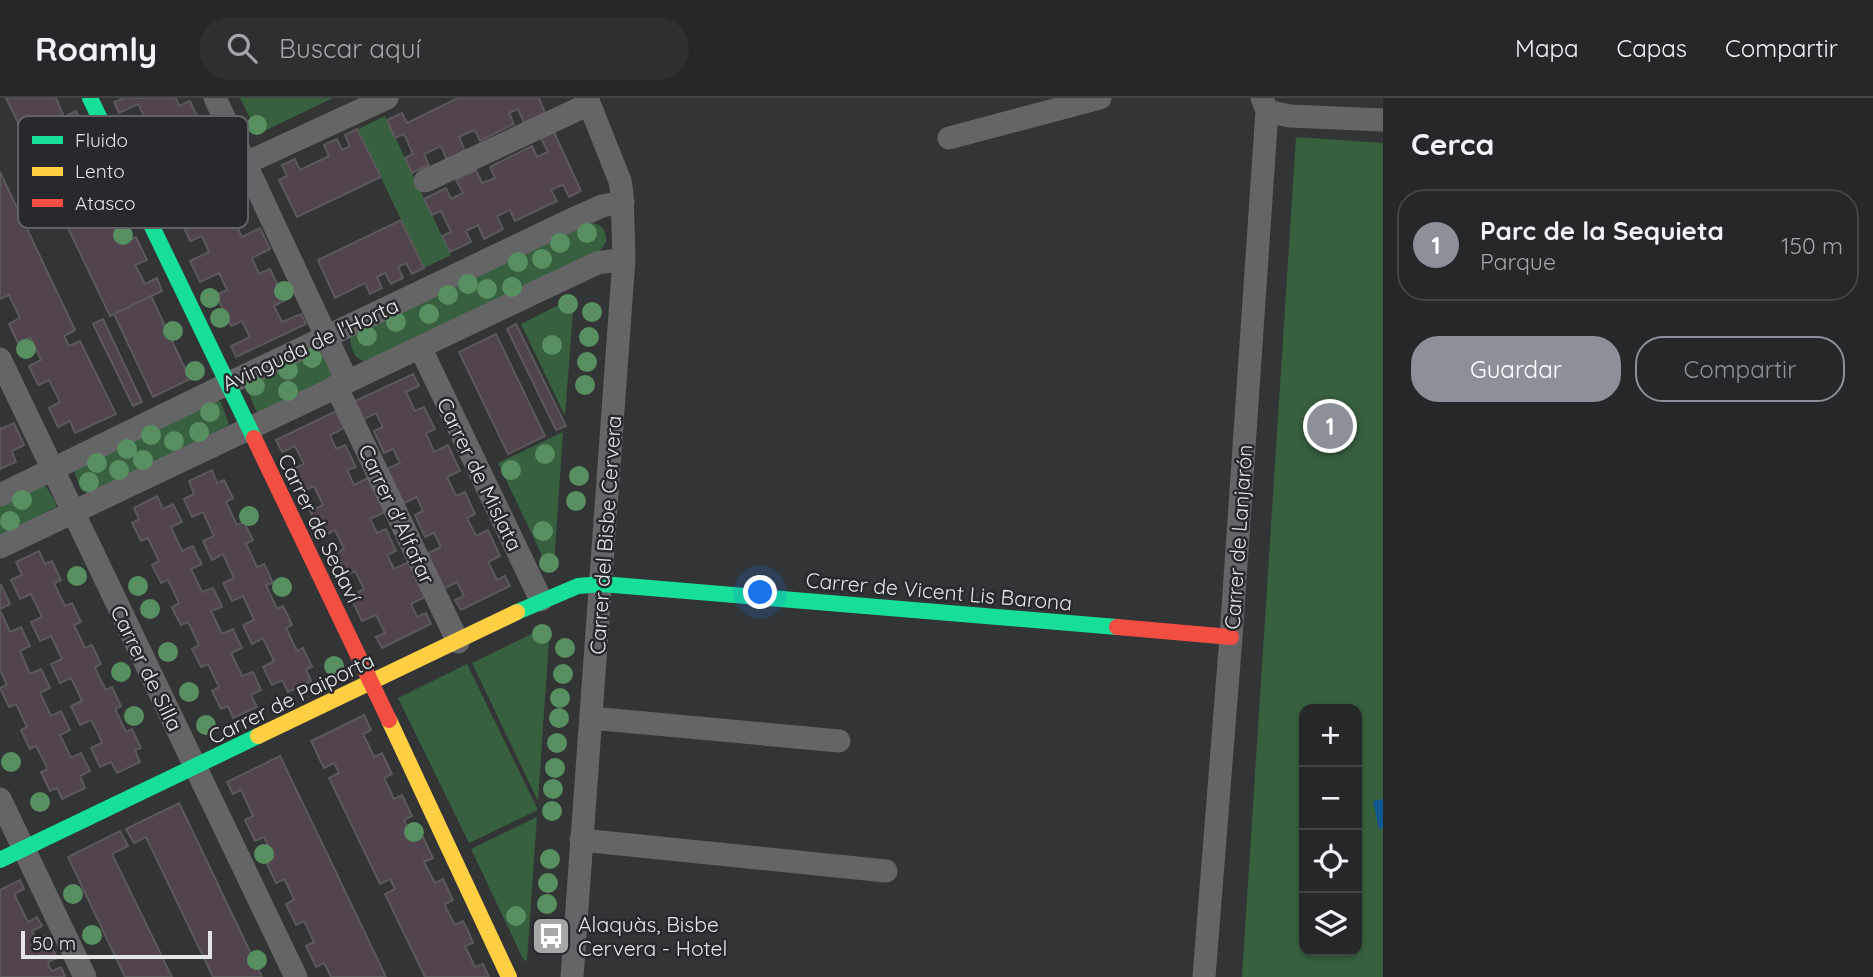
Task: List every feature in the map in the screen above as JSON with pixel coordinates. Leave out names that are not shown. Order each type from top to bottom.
[{"type":"street","name":"Carrer de Sedaví","points":[[90,98],[99,116]]},
{"type":"street","name":"Carrer d'Alfafar","points":[[215,98],[224,116]]},
{"type":"street","points":[[248,162],[387,98]]},
{"type":"street","points":[[949,138],[1100,98]]},
{"type":"street","points":[[425,181],[588,101]]},
{"type":"street","name":"Carrer del Bisbe Cervera","points":[[572,977],[624,259],[622,202],[616,170],[588,101]]},
{"type":"street","points":[[1264,105],[1290,116],[1383,120]]},
{"type":"street","name":"Carrer de Lanjarón","points":[[1204,977],[1231,636],[1264,105]]},
{"type":"street","name":"Carrer d'Alfafar","points":[[248,167],[327,337],[342,383],[458,642]]},
{"type":"street","name":"Avinguda de l'Horta","points":[[0,495],[601,206],[622,202]]},
{"type":"street","name":"Carrer de Sedaví","points":[[152,228],[509,977]]},
{"type":"street","points":[[0,547],[597,263],[624,259]]},
{"type":"street","name":"Carrer de Mislata","points":[[419,347],[541,600]]},
{"type":"street","name":"Carrer de Silla","points":[[0,359],[296,977]]},
{"type":"street","name":"Carrer de Vicent Lis Barona","points":[[602,584],[1231,636]]},
{"type":"street","name":"Carrer de Paiporta","points":[[0,860],[541,600],[578,586],[602,584]]},
{"type":"street","points":[[591,718],[839,741]]},
{"type":"street","points":[[0,799],[85,977]]},
{"type":"street","points":[[581,840],[886,871]]},
{"type":"green space","points":[[240,98],[333,98],[258,134]]},
{"type":"green space","points":[[385,116],[451,255],[424,268],[358,129]]},
{"type":"green space","points":[[1296,137],[1383,143],[1383,977],[1242,977]]},
{"type":"green space","points":[[587,223],[599,225],[604,230],[606,242],[600,251],[368,361],[360,360],[354,354],[350,337]]},
{"type":"green space","points":[[574,297],[565,416],[521,324]]},
{"type":"green space","points":[[322,352],[333,377],[259,412],[256,411],[247,388],[250,384]]},
{"type":"green space","points":[[216,401],[221,402],[229,425],[89,494],[81,490],[74,471]]},
{"type":"green space","points":[[563,432],[554,565],[547,566],[498,463]]},
{"type":"green space","points":[[45,485],[56,507],[0,536],[0,503]]},
{"type":"green space","points":[[550,625],[538,801],[472,663]]},
{"type":"green space","points":[[467,664],[538,810],[469,843],[398,698]]},
{"type":"green space","points":[[537,817],[527,960],[524,961],[471,849]]},
{"type":"water","points":[[1383,799],[1383,828],[1379,829],[1373,801]]},
{"type":"building","points":[[6,98],[56,98],[64,116],[18,116],[18,122]]},
{"type":"building","points":[[124,98],[176,98],[179,106],[190,101],[197,116],[144,116],[138,104],[119,113],[114,102]]},
{"type":"building","points":[[458,98],[539,98],[545,113],[524,123],[518,109],[509,113],[514,124],[480,141],[475,130],[467,133],[459,137],[465,151],[447,160],[441,146],[424,154],[429,165],[412,173],[405,158],[413,154],[404,134],[395,138],[387,120],[402,113],[407,123]]},
{"type":"building","points":[[76,111],[78,116],[66,116]]},
{"type":"building","points":[[357,129],[381,177],[297,217],[279,180],[287,176],[282,165],[295,159],[300,170],[329,156],[324,145],[337,139],[342,150],[350,146],[345,135]]},
{"type":"building","points":[[554,132],[581,191],[569,197],[563,185],[557,187],[551,190],[557,201],[515,221],[510,210],[497,216],[503,229],[484,239],[478,225],[466,231],[471,242],[450,252],[442,236],[451,232],[441,211],[432,215],[424,199],[446,188],[451,199],[463,193],[456,180],[476,170],[482,183],[495,178],[490,167],[532,146],[537,157],[548,152],[541,138]]},
{"type":"building","points":[[0,172],[18,210],[18,228],[27,228],[75,330],[64,336],[69,346],[80,341],[116,414],[75,433],[70,421],[58,427],[49,408],[60,402],[49,380],[38,385],[29,366],[41,360],[30,337],[18,343],[9,324],[20,318],[9,295],[0,299]]},
{"type":"building","points":[[401,220],[424,268],[412,274],[406,263],[398,267],[403,278],[391,284],[385,273],[377,277],[382,288],[370,294],[365,283],[335,298],[318,260]]},
{"type":"building","points":[[68,228],[117,228],[125,242],[136,237],[147,260],[135,265],[145,284],[157,278],[162,291],[110,316]]},
{"type":"building","points":[[184,228],[238,228],[242,237],[260,228],[270,249],[252,258],[259,274],[270,269],[285,300],[274,306],[282,322],[301,314],[306,324],[236,357],[231,346],[250,337],[242,321],[231,326],[216,295],[227,290],[219,273],[200,282],[190,261],[209,252],[202,236],[190,241]]},
{"type":"building","points":[[151,296],[190,379],[153,397],[114,314]]},
{"type":"building","points":[[103,319],[142,402],[133,406],[93,324]]},
{"type":"building","points":[[516,324],[566,426],[556,430],[507,329]]},
{"type":"building","points":[[496,334],[545,436],[508,454],[459,352]]},
{"type":"building","points":[[413,374],[419,386],[406,392],[415,411],[424,407],[435,429],[426,433],[434,452],[448,445],[460,471],[447,477],[456,496],[465,492],[475,514],[467,518],[476,536],[488,530],[500,556],[488,562],[497,580],[505,576],[510,586],[461,610],[455,600],[464,596],[457,582],[443,589],[426,554],[441,547],[434,533],[425,537],[415,515],[423,511],[417,497],[402,504],[385,470],[400,463],[393,449],[384,453],[374,431],[383,427],[376,413],[362,420],[353,402]]},
{"type":"building","points":[[336,411],[344,428],[330,435],[336,449],[345,445],[356,467],[347,470],[354,485],[368,478],[385,512],[370,519],[377,533],[386,529],[396,551],[387,555],[394,569],[409,562],[425,597],[411,604],[417,617],[426,613],[431,624],[382,648],[376,637],[385,633],[376,615],[362,621],[350,596],[364,589],[355,571],[346,575],[336,553],[344,549],[335,530],[322,537],[310,511],[323,505],[314,486],[306,490],[300,479],[295,468],[304,464],[295,446],[282,452],[276,440]]},
{"type":"building","points":[[14,423],[24,445],[12,451],[16,462],[0,469],[0,427],[1,429]]},
{"type":"building","points":[[212,470],[217,483],[224,480],[233,498],[226,502],[237,525],[244,522],[253,540],[246,544],[257,567],[264,564],[273,583],[266,585],[277,609],[283,606],[292,625],[286,628],[297,651],[303,648],[312,667],[306,669],[311,681],[288,692],[282,680],[272,685],[263,667],[274,661],[263,638],[252,644],[243,625],[254,620],[243,596],[232,601],[223,583],[234,578],[223,554],[212,560],[203,541],[214,536],[203,512],[192,517],[184,499],[194,494],[189,481]]},
{"type":"building","points":[[157,496],[163,509],[173,504],[182,522],[171,527],[182,551],[193,546],[202,564],[191,569],[202,592],[213,588],[222,607],[211,611],[222,634],[233,629],[242,648],[231,653],[242,676],[253,672],[261,690],[251,695],[257,707],[233,718],[228,706],[221,709],[212,691],[219,687],[208,664],[201,667],[192,649],[199,645],[188,622],[181,625],[174,612],[172,607],[179,603],[168,580],[161,583],[152,565],[159,561],[148,538],[141,541],[132,523],[139,519],[134,508]]},
{"type":"building","points":[[39,551],[45,564],[52,561],[61,580],[54,583],[65,606],[72,603],[81,622],[74,625],[85,648],[92,645],[101,664],[95,667],[99,677],[106,690],[112,687],[121,706],[115,709],[126,732],[132,729],[141,748],[135,750],[140,762],[117,773],[111,762],[100,767],[91,748],[102,743],[97,731],[91,720],[80,725],[71,706],[82,701],[76,688],[71,678],[60,683],[51,664],[62,659],[51,636],[40,641],[31,622],[42,617],[31,594],[20,599],[11,580],[22,575],[16,562]]},
{"type":"building","points":[[0,586],[10,604],[0,609]]},
{"type":"building","points":[[0,610],[10,632],[21,627],[30,646],[20,651],[30,674],[41,669],[50,688],[40,693],[51,716],[61,711],[70,730],[60,735],[71,758],[81,753],[90,771],[80,776],[85,788],[62,799],[57,788],[50,791],[41,772],[48,769],[36,746],[30,749],[28,745],[21,730],[27,727],[16,704],[9,707],[0,688],[7,685],[0,670]]},
{"type":"building","points":[[364,715],[371,730],[363,734],[374,757],[382,753],[392,774],[384,778],[394,799],[402,795],[412,816],[404,820],[414,841],[423,837],[433,858],[424,862],[435,883],[443,879],[453,900],[445,904],[446,908],[455,925],[463,921],[473,943],[465,946],[475,967],[483,964],[489,977],[425,977],[385,894],[395,889],[390,879],[380,884],[329,778],[339,773],[334,763],[324,768],[311,741]]},
{"type":"building","points":[[280,756],[386,977],[331,977],[324,963],[316,967],[306,946],[314,942],[304,921],[296,925],[286,904],[294,900],[286,882],[284,879],[276,883],[266,862],[274,858],[264,837],[255,841],[245,820],[253,816],[243,794],[241,790],[233,794],[227,782]]},
{"type":"building","points":[[179,803],[262,977],[213,977],[146,837],[134,843],[126,829]]},
{"type":"building","points":[[120,831],[128,846],[112,854],[172,977],[125,977],[68,857]]},
{"type":"building","points":[[20,880],[24,889],[15,894],[16,898],[28,922],[37,917],[42,926],[32,931],[37,940],[46,935],[57,958],[48,962],[49,967],[52,971],[61,967],[65,976],[63,977],[1,977],[0,890]]},
{"type":"traffic: fast","points":[[90,98],[99,116]]},
{"type":"traffic: fast","points":[[153,228],[254,438]]},
{"type":"traffic: fast","points":[[517,612],[578,586],[602,584],[1117,627]]},
{"type":"traffic: fast","points":[[0,860],[258,736]]},
{"type":"traffic: slow","points":[[258,736],[517,612]]},
{"type":"traffic: slow","points":[[389,720],[509,977]]},
{"type":"traffic: jam","points":[[254,438],[389,720]]},
{"type":"traffic: jam","points":[[1117,627],[1231,637]]},
{"type":"place","name":"Parc de la Sequieta","points":[[1330,426]]},
{"type":"place","name":"Alaquàs, Bisbe Cervera - Hotel","points":[[551,936]]}]
